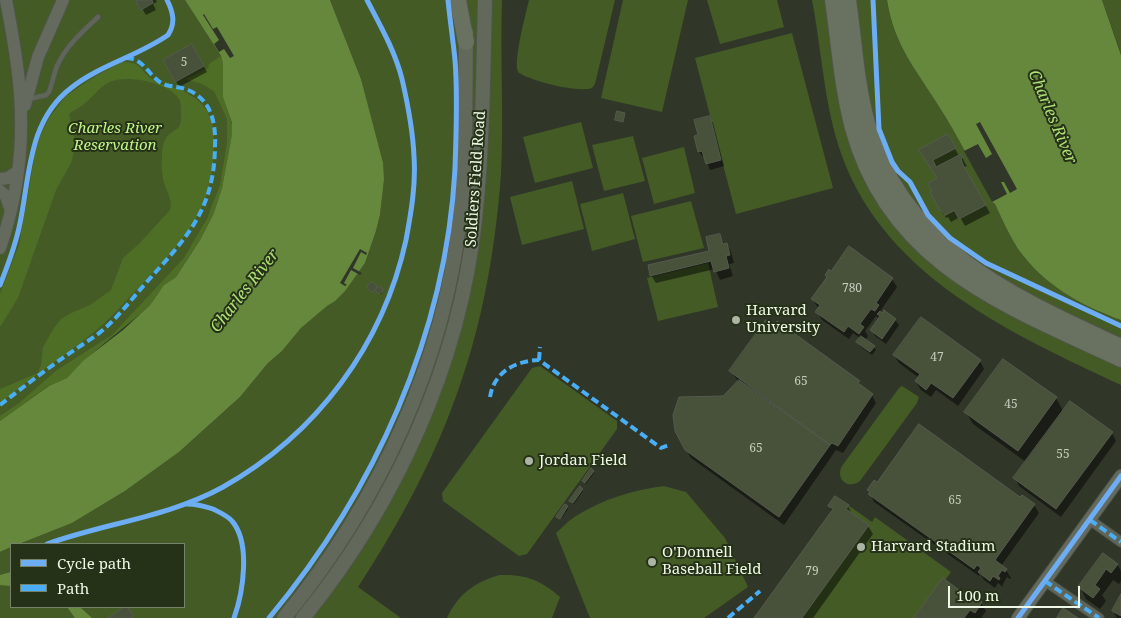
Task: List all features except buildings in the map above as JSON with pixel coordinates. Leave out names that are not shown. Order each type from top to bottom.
[{"type":"highway","points":[[458,0],[466,42]]},
{"type":"highway","points":[[833,0],[853,128],[867,166],[886,201],[906,228],[934,256],[966,281],[1001,302],[1121,359]]},
{"type":"highway","points":[[848,0],[864,110],[872,139],[884,168],[917,219],[942,244],[968,265],[1020,299],[1121,347]]},
{"type":"highway","points":[[968,265],[1121,335]]},
{"type":"highway","points":[[1001,302],[1039,331],[1121,371]]},
{"type":"main road","points":[[6,0],[24,100]]},
{"type":"main road","points":[[0,248],[11,210],[24,100],[43,44],[63,0]]},
{"type":"main road","name":"Soldiers Field Road","points":[[284,618],[332,554],[354,520],[389,457],[423,376],[442,315],[455,254],[464,180],[466,0]]},
{"type":"main road","name":"Soldiers Field Road","points":[[303,618],[340,568],[367,527],[401,466],[421,424],[445,358],[471,252],[478,197],[485,0]]},
{"type":"main road","points":[[828,0],[839,40]]},
{"type":"main road","points":[[0,179],[5,179],[17,172]]},
{"type":"main road","points":[[0,191],[8,198],[11,210]]},
{"type":"main road","points":[[1018,618],[1121,476]]},
{"type":"street","points":[[1090,520],[1121,542]]},
{"type":"street","points":[[1045,581],[1099,618]]},
{"type":"lane","points":[[24,100],[46,95],[49,92],[57,67],[65,52],[78,36],[98,17]]},
{"type":"lane","points":[[354,520],[367,527]]},
{"type":"green space","name":"Charles River Reservation","points":[[0,0],[185,0],[221,56],[232,134],[222,188],[179,272],[67,378],[0,421]]},
{"type":"green space","points":[[330,0],[502,0],[501,174],[488,279],[476,331],[461,382],[429,462],[403,513],[358,587],[401,618],[0,618],[0,552],[10,547],[10,608],[185,608],[185,543],[22,543],[72,523],[125,491],[179,452],[240,397],[268,363],[282,351],[301,328],[344,291],[365,263],[380,215],[384,180],[361,79]]},
{"type":"green space","points":[[529,0],[615,0],[595,84],[592,88],[565,88],[533,79],[518,72],[518,48]]},
{"type":"green space","points":[[623,0],[688,0],[662,112],[601,98]]},
{"type":"green space","points":[[707,0],[777,0],[784,27],[720,44]]},
{"type":"green space","points":[[812,0],[887,0],[890,16],[906,56],[966,153],[1018,249],[1039,272],[1064,292],[1092,308],[1121,320],[1121,385],[1038,345],[996,322],[957,297],[921,268],[889,236],[862,198],[842,156],[827,98]]},
{"type":"green space","points":[[1102,0],[1121,0],[1121,55],[1119,48]]},
{"type":"green space","points":[[792,33],[833,188],[736,214],[695,58]]},
{"type":"green space","points":[[581,122],[593,168],[535,183],[523,137]]},
{"type":"green space","points":[[633,136],[645,181],[604,191],[592,145]]},
{"type":"green space","points":[[684,147],[695,193],[654,204],[642,158]]},
{"type":"green space","points":[[572,181],[584,229],[522,245],[510,197]]},
{"type":"green space","points":[[623,193],[635,239],[592,251],[580,204]]},
{"type":"green space","points":[[691,201],[704,248],[643,262],[631,216]]},
{"type":"green space","points":[[708,263],[718,307],[658,321],[647,278]]},
{"type":"green space","name":"Jordan Field","points":[[540,366],[617,421],[617,429],[527,554],[519,556],[443,501],[442,493],[532,368]]},
{"type":"green space","points":[[902,386],[919,397],[917,403],[860,481],[847,484],[841,479],[840,471],[842,466]]},
{"type":"green space","name":"O'Donnell Baseball Field","points":[[664,486],[686,492],[725,538],[748,587],[704,618],[590,618],[556,533],[573,518],[608,500],[641,490]]},
{"type":"green space","name":"Harvard Stadium","points":[[835,496],[872,522],[875,517],[951,572],[945,580],[967,596],[969,593],[982,602],[975,613],[970,610],[964,618],[754,618],[833,510],[828,506]]},
{"type":"green space","points":[[500,575],[532,579],[553,591],[560,597],[552,618],[447,618],[456,602],[468,590],[483,581]]},
{"type":"shaded area","points":[[221,56],[223,64],[223,97],[232,124],[232,134],[222,188],[213,215],[200,240],[176,277],[164,285],[150,305],[139,315],[84,360],[67,378],[48,386],[0,421],[0,416],[19,403],[57,370],[112,335],[184,258],[207,218],[220,185],[227,143],[227,119],[214,91],[202,84],[186,79],[209,68],[208,65]]},
{"type":"shaded area","points":[[122,62],[138,65],[156,82],[178,89],[195,98],[210,117],[214,134],[213,167],[203,205],[184,237],[111,317],[82,342],[0,403],[0,389],[38,373],[43,347],[61,319],[90,305],[111,290],[123,258],[139,244],[170,210],[171,202],[163,175],[162,150],[166,139],[179,126],[181,119],[180,101],[168,89],[148,82],[127,79],[110,82],[69,114],[75,143],[72,161],[56,190],[18,298],[0,327],[0,294],[19,245],[36,148],[43,130],[49,118],[66,96],[94,77]]},
{"type":"water","name":"Charles River","points":[[185,0],[330,0],[361,79],[383,163],[384,180],[380,215],[365,263],[345,291],[301,328],[282,351],[268,363],[240,397],[179,452],[125,491],[72,523],[22,543],[10,543],[10,547],[0,552],[0,421],[49,386],[67,378],[84,360],[123,330],[150,305],[164,285],[176,277],[200,240],[213,215],[222,188],[232,134],[232,123],[223,97],[223,64],[221,56]]},
{"type":"water","name":"Charles River","points":[[887,0],[1102,0],[1121,55],[1121,320],[1091,308],[1064,292],[1039,273],[1018,249],[966,153],[906,56],[890,16]]},
{"type":"water","points":[[10,572],[10,586],[0,585],[0,575]]},
{"type":"water","points":[[68,608],[81,608],[92,618],[75,618]]},
{"type":"pier","points":[[204,14],[213,29],[217,27],[234,56],[230,58],[224,49],[219,52],[214,44],[219,40]]},
{"type":"pier","points":[[980,122],[1017,189],[1010,193],[1004,182],[1001,182],[1007,194],[992,202],[964,151],[978,144],[986,158],[992,154],[976,124]]},
{"type":"pier","points":[[360,249],[367,253],[366,255],[361,252],[353,268],[362,273],[360,275],[351,270],[344,283],[347,285],[345,286],[340,283]]},
{"type":"marked path","points":[[0,405],[111,323],[173,253],[195,223],[203,207],[209,190],[215,147],[215,130],[207,106],[196,94],[185,89],[166,85],[156,79],[139,62],[127,58]]},
{"type":"marked path","points":[[539,360],[540,347]]},
{"type":"marked path","points":[[490,397],[496,381],[507,370],[522,363],[539,360],[661,448],[669,445]]},
{"type":"marked path","points":[[1090,520],[1121,542]]},
{"type":"marked path","points":[[1045,581],[1099,618]]},
{"type":"marked path","points":[[728,618],[760,591]]},
{"type":"cycle path","points":[[0,285],[12,254],[18,231],[33,150],[46,116],[57,101],[82,80],[168,35],[173,17],[167,0]]},
{"type":"cycle path","points":[[50,543],[181,506],[223,487],[257,465],[288,441],[316,413],[341,383],[363,350],[381,315],[395,279],[406,240],[414,188],[411,128],[402,79],[391,48],[367,0]]},
{"type":"cycle path","points":[[269,618],[307,569],[341,518],[372,464],[398,408],[420,351],[437,291],[449,231],[455,169],[456,74],[448,0]]},
{"type":"cycle path","points":[[873,0],[879,129],[892,162],[898,171],[910,182],[928,215],[950,238],[986,263],[1121,326]]},
{"type":"cycle path","points":[[1018,618],[1121,476]]},
{"type":"cycle path","points":[[187,504],[203,506],[221,513],[230,519],[238,530],[242,542],[244,568],[234,618]]},
{"type":"place","name":"Harvard University","points":[[736,320]]},
{"type":"place","name":"Jordan Field","points":[[529,461]]},
{"type":"place","name":"Harvard Stadium","points":[[861,547]]},
{"type":"place","name":"O'Donnell Baseball Field","points":[[652,562]]}]
